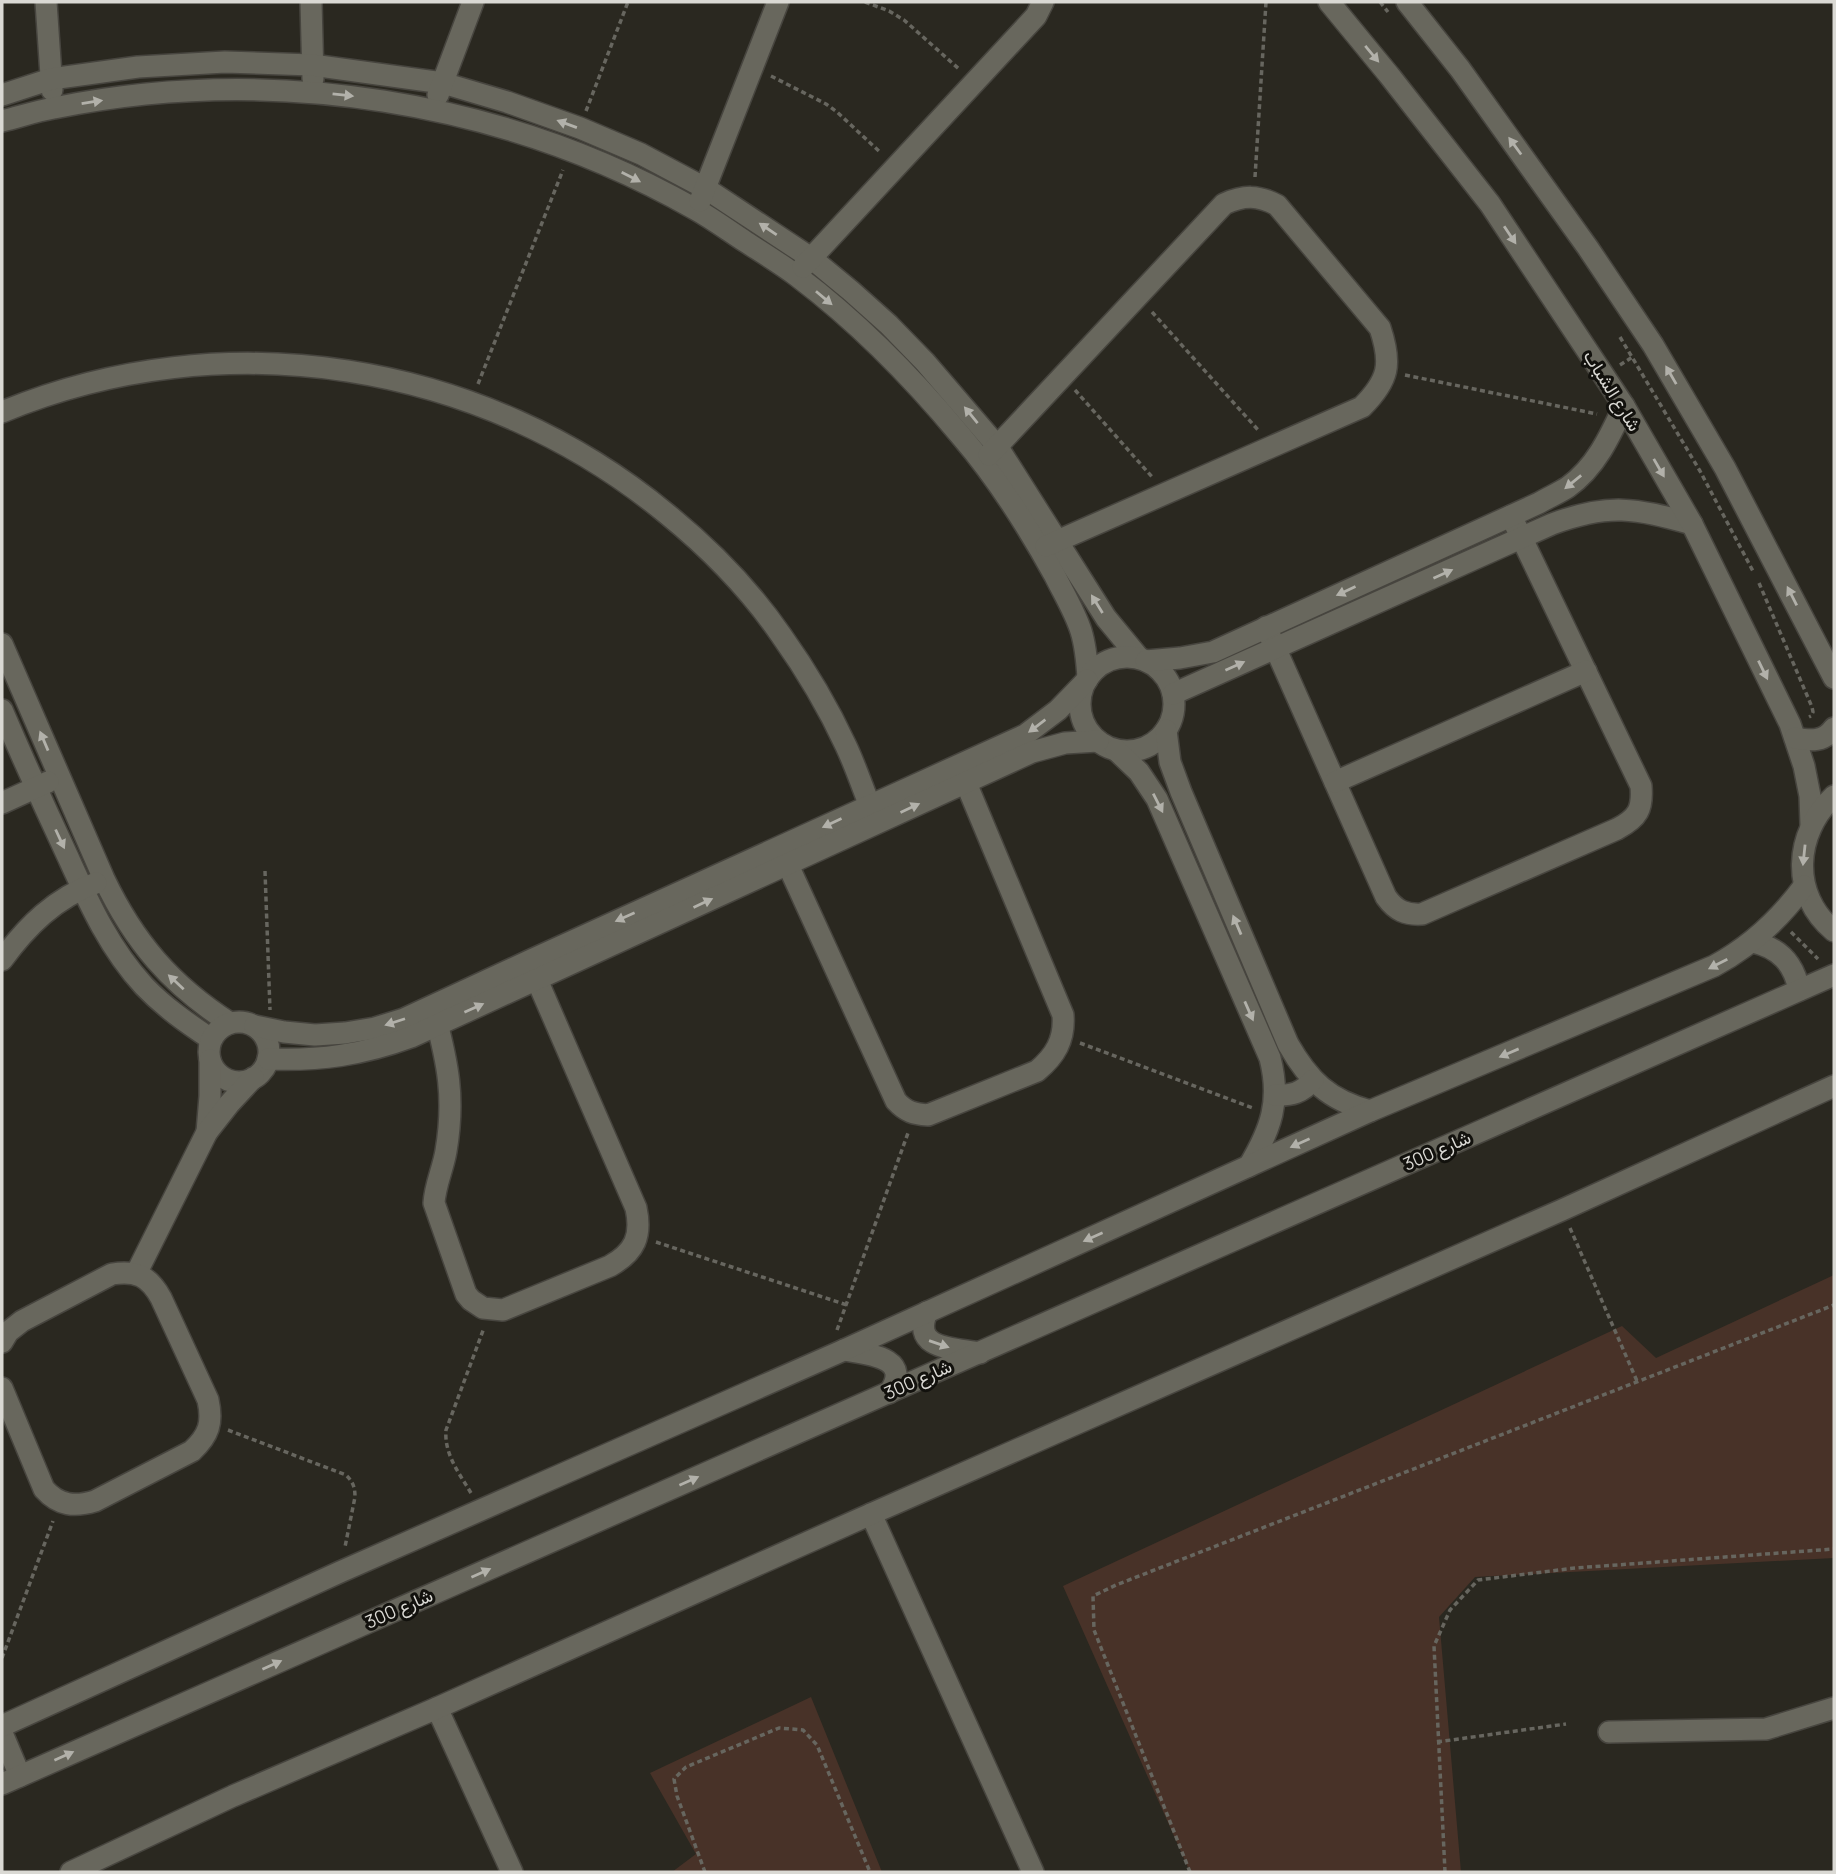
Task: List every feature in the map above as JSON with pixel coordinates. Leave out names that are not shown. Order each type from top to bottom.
[{"type":"street","points":[[46,2],[53,108]]},
{"type":"street","points":[[310,2],[313,92]]},
{"type":"street","points":[[432,109],[473,2]]},
{"type":"street","points":[[696,209],[778,2]]},
{"type":"street","points":[[796,275],[1036,16],[1042,2]]},
{"type":"street","name":"شارع الشباب","points":[[1329,2],[1490,204],[1603,374],[1621,412],[1692,524],[1795,738],[1808,786],[1811,825]]},
{"type":"street","points":[[1407,2],[1460,69],[1654,345],[1725,468],[1834,678]]},
{"type":"street","points":[[2,95],[51,79],[138,67],[225,62],[312,65],[443,83],[580,128],[641,154],[705,188],[811,258],[860,299],[916,352],[959,400],[990,454],[1049,545],[1142,660],[1163,674],[1173,694],[1172,718],[1166,730],[1149,745],[1127,751],[1081,741],[1048,747],[870,806],[783,856]]},
{"type":"street","points":[[2,121],[53,108],[139,94],[226,89],[313,92],[373,99],[432,109],[523,133],[611,167],[696,209],[796,275],[862,329],[990,454]]},
{"type":"street","points":[[990,454],[1224,204],[1238,198],[1254,196],[1278,205],[1380,328],[1387,349],[1386,371],[1377,391],[1362,407],[1049,545]]},
{"type":"street","points":[[2,412],[91,382],[155,369],[219,363],[284,364],[349,370],[412,383],[471,401],[534,428],[591,458],[644,495],[694,537],[740,583],[780,633],[809,677],[846,745],[870,806]]},
{"type":"street","points":[[268,1059],[317,1059],[355,1054],[402,1041],[435,1016],[962,774],[1025,735],[1058,710],[1105,662],[1127,657],[1142,660],[1180,659],[1213,652],[1511,516],[1569,486],[1592,464],[1621,412]]},
{"type":"street","points":[[1173,694],[1578,514],[1606,509],[1634,510],[1692,524]]},
{"type":"street","points":[[1266,627],[1386,897],[1401,912],[1422,914],[1617,829],[1629,823],[1638,813],[1642,800],[1641,786],[1511,516]]},
{"type":"street","points":[[1049,545],[1081,629],[1087,653],[1087,679],[1080,701],[1084,724],[1090,733],[1139,772],[1157,799],[1270,1058],[1275,1077],[1273,1105],[1264,1141],[1249,1166]]},
{"type":"street","points":[[2,644],[104,879],[130,929],[165,972],[201,1003],[230,1023]]},
{"type":"street","points":[[1335,782],[1586,671]]},
{"type":"street","points":[[2,710],[35,788],[108,940],[145,986],[166,1006],[211,1039]]},
{"type":"street","points":[[1795,738],[1820,740],[1834,728]]},
{"type":"street","points":[[1166,730],[1170,762],[1181,792],[1289,1044],[1300,1064],[1330,1095],[1370,1111]]},
{"type":"street","points":[[783,856],[895,1101],[904,1110],[915,1115],[929,1115],[1037,1072],[1059,1047],[1064,1027],[1063,1015],[962,774]]},
{"type":"street","points":[[2,803],[60,777]]},
{"type":"street","points":[[1834,796],[1811,825],[1802,866],[1804,886],[1814,908],[1834,931]]},
{"type":"street","points":[[2,960],[36,919],[58,902],[104,879]]},
{"type":"street","points":[[2,1726],[1370,1111],[1714,966],[1753,942],[1778,919],[1804,886]]},
{"type":"street","points":[[1753,942],[1767,945],[1789,963],[1799,990]]},
{"type":"street","points":[[435,1016],[450,1079],[450,1117],[445,1154],[434,1190],[434,1203],[466,1294],[477,1304],[491,1310],[515,1307],[623,1259],[638,1236],[639,1222],[636,1208],[533,970]]},
{"type":"street","name":"شارع 300","points":[[11,1780],[1834,975]]},
{"type":"street","points":[[207,1132],[210,1096],[209,1049],[211,1039],[223,1026],[243,1022],[263,1028],[315,1035],[345,1033],[404,1019],[435,1016]]},
{"type":"street","points":[[136,1274],[207,1132],[229,1104],[263,1070],[268,1059],[269,1046],[263,1028]]},
{"type":"street","points":[[210,1060],[214,1070],[232,1082],[253,1078]]},
{"type":"street","points":[[1273,1105],[1306,1088],[1313,1080]]},
{"type":"street","points":[[71,1872],[233,1796],[1562,1210],[1834,1086]]},
{"type":"street","points":[[2,1342],[8,1332],[22,1321],[112,1274],[136,1274],[155,1287],[161,1298],[208,1400],[211,1414],[202,1441],[192,1451],[95,1501],[71,1505],[60,1503],[44,1489],[2,1388]]},
{"type":"street","points":[[927,1312],[924,1334],[935,1345],[980,1353]]},
{"type":"street","points":[[835,1353],[879,1356],[888,1360],[894,1367],[896,1376],[889,1393]]},
{"type":"street","points":[[871,1514],[1033,1872]]},
{"type":"street","points":[[437,1708],[512,1872]]},
{"type":"street","points":[[1609,1732],[1766,1729],[1834,1708]]},
{"type":"street","points":[[2,1733],[11,1780]]},
{"type":"path","points":[[580,128],[628,2]]},
{"type":"path","points":[[865,2],[904,20],[973,82]]},
{"type":"path","points":[[1254,196],[1266,2]]},
{"type":"path","points":[[1380,2],[1388,12]]},
{"type":"path","points":[[752,67],[826,104],[895,166]]},
{"type":"path","points":[[471,401],[570,152]]},
{"type":"path","points":[[1138,296],[1272,446]]},
{"type":"path","points":[[1618,334],[1700,471],[1761,586],[1812,707]]},
{"type":"path","points":[[1603,374],[1654,345]]},
{"type":"path","points":[[1386,371],[1621,412]]},
{"type":"path","points":[[1063,376],[1167,493]]},
{"type":"path","points":[[263,1028],[265,871]]},
{"type":"path","points":[[1778,919],[1834,975]]},
{"type":"path","points":[[1062,1036],[1273,1105]]},
{"type":"path","points":[[835,1353],[847,1305],[915,1115]]},
{"type":"path","points":[[1562,1210],[1637,1381]]},
{"type":"path","points":[[638,1236],[847,1305]]},
{"type":"path","points":[[1188,1872],[1094,1630],[1093,1596],[1834,1305]]},
{"type":"path","points":[[480,1510],[444,1443],[446,1430],[491,1310]]},
{"type":"path","points":[[209,1423],[339,1471],[352,1481],[355,1497],[340,1572]]},
{"type":"path","points":[[2,1658],[60,1503]]},
{"type":"path","points":[[1445,1872],[1434,1646],[1450,1610],[1478,1580],[1575,1569],[1834,1549]]},
{"type":"path","points":[[1437,1742],[1566,1724]]},
{"type":"path","points":[[705,1872],[677,1796],[674,1779],[686,1767],[779,1728],[803,1730],[817,1745],[870,1872]]},
{"type":"shaded area","points":[[1834,1275],[1834,1558],[1475,1577],[1439,1617],[1461,1872],[1190,1872],[1063,1586],[1622,1326],[1656,1358]]},
{"type":"shaded area","points":[[811,1697],[882,1872],[672,1872],[696,1854],[650,1773]]}]
